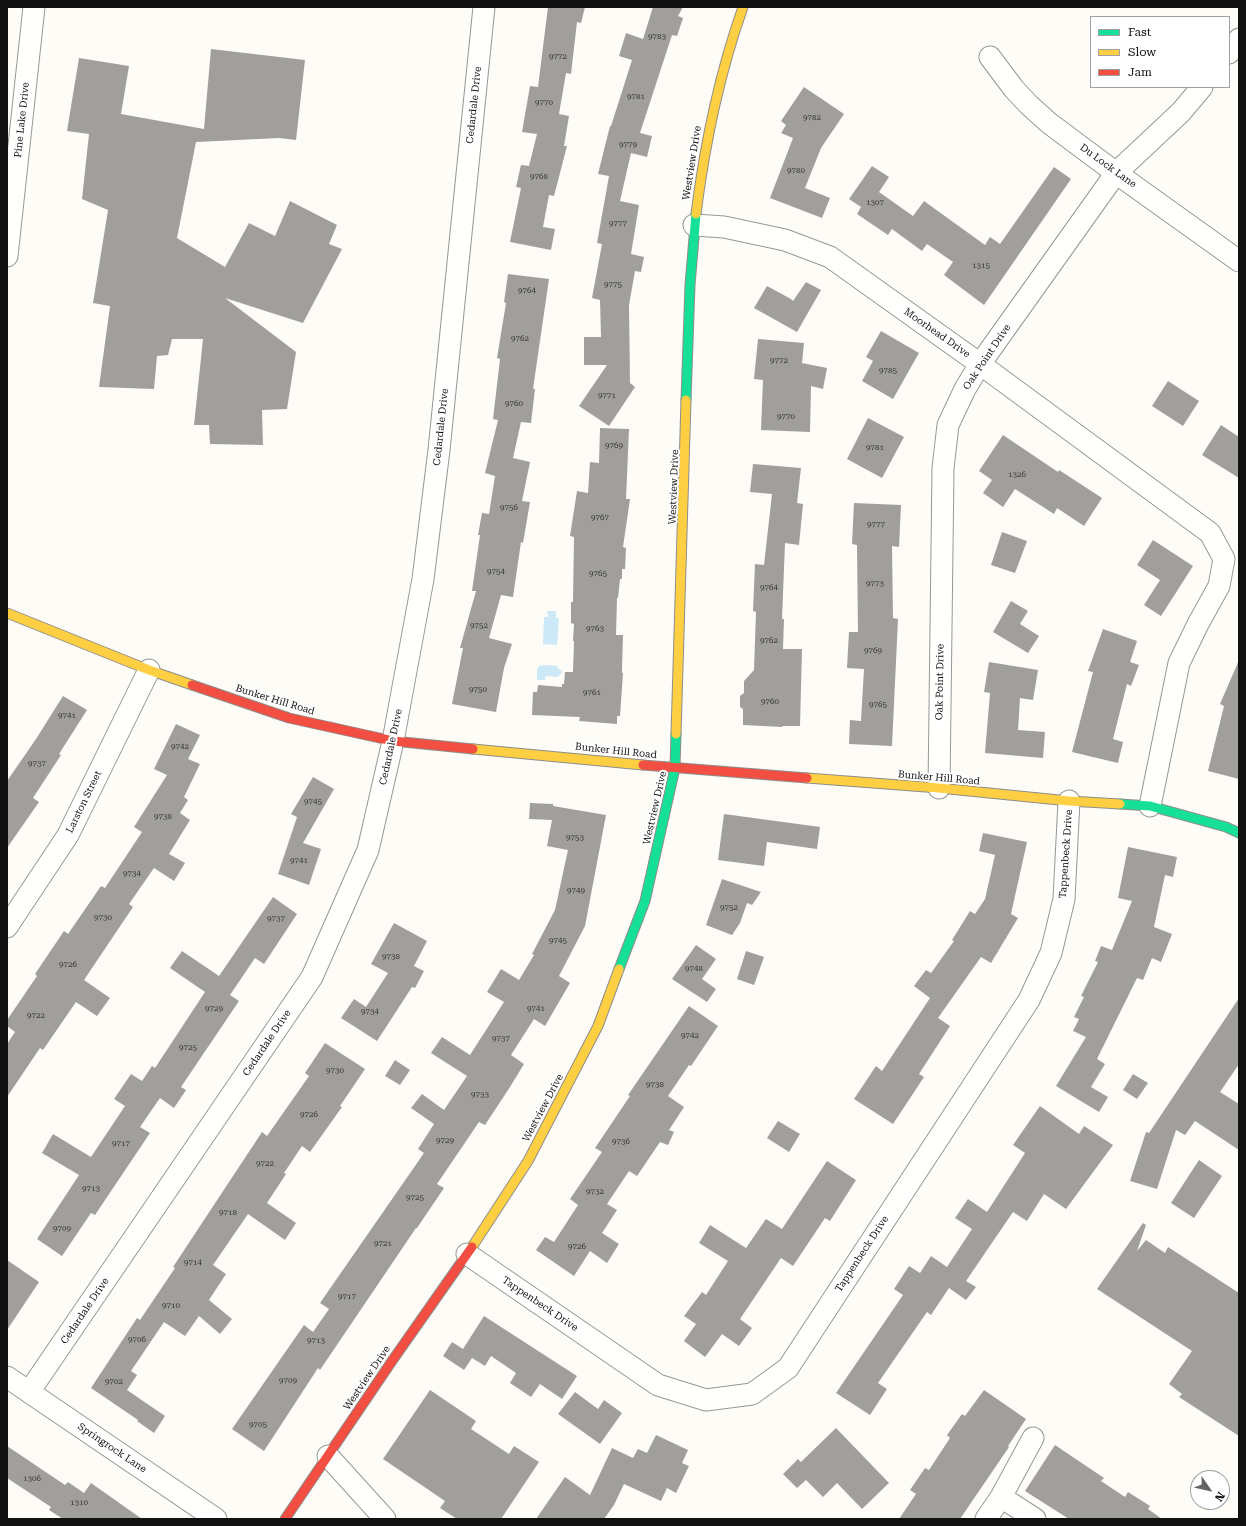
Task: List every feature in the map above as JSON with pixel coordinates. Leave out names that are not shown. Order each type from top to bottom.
[{"type":"main road","name":"Westview Drive","points":[[285,1519],[392,1361],[467,1254],[528,1161],[598,1026],[645,901],[675,768],[690,293],[694,225],[709,127],[733,32],[742,7]]},
{"type":"main road","name":"Bunker Hill Road","points":[[7,613],[149,670],[289,718],[393,741],[675,768],[939,788],[1069,801],[1150,806],[1226,827],[1239,833]]},
{"type":"street","name":"Pine Lake Drive","points":[[7,256],[34,7]]},
{"type":"street","name":"Cedardale Drive","points":[[29,1392],[312,977],[368,850],[393,741],[423,579],[458,268],[484,7]]},
{"type":"street","points":[[1230,52],[1239,39]]},
{"type":"street","name":"Du Lock Lane","points":[[990,57],[1014,89],[1029,105],[1050,123],[1116,173],[1239,260]]},
{"type":"street","name":"Oak Point Drive","points":[[939,788],[943,468],[948,425],[965,388],[980,364],[1116,173],[1181,112],[1201,88]]},
{"type":"street","name":"Moorhead Drive","points":[[694,225],[724,227],[785,240],[830,257],[980,364],[1210,534],[1224,559],[1219,586],[1179,663],[1150,806]]},
{"type":"street","name":"Larston Street","points":[[7,927],[68,835],[149,670]]},
{"type":"street","name":"Tappenbeck Drive","points":[[467,1254],[658,1385],[706,1400],[752,1394],[788,1368],[1029,1000],[1051,953],[1064,899],[1069,801]]},
{"type":"street","name":"Springrock Lane","points":[[7,1377],[216,1519]]},
{"type":"street","points":[[986,1519],[1001,1497],[1033,1438]]},
{"type":"street","points":[[328,1456],[385,1519]]},
{"type":"street","points":[[1001,1497],[1035,1519]]},
{"type":"water","points":[[547,611],[556,611],[556,618],[559,618],[557,645],[543,644],[544,617],[548,617]]},
{"type":"water","points":[[539,666],[558,666],[557,668],[562,671],[561,674],[557,677],[546,676],[545,680],[537,680],[537,670]]},
{"type":"building","points":[[548,7],[585,7],[581,23],[577,22],[571,74],[566,73],[559,114],[569,116],[564,146],[567,146],[554,196],[549,195],[543,227],[555,229],[551,250],[510,242],[521,188],[516,187],[521,165],[529,166],[537,134],[522,132],[530,86],[538,87]]},
{"type":"building","points":[[653,7],[683,7],[678,16],[683,18],[677,36],[672,35],[640,133],[652,136],[647,157],[631,153],[620,201],[639,205],[631,254],[644,257],[641,272],[635,271],[629,305],[630,383],[635,387],[609,426],[579,406],[607,365],[584,365],[584,337],[601,337],[600,300],[592,298],[602,244],[597,243],[609,176],[598,174],[610,126],[632,60],[619,56],[626,33],[643,39]]},
{"type":"building","points":[[211,49],[305,60],[296,140],[279,138],[196,142],[177,238],[225,267],[249,223],[275,236],[290,201],[337,225],[329,244],[342,249],[303,323],[225,298],[296,352],[287,409],[262,410],[263,445],[210,444],[209,425],[194,425],[203,339],[172,339],[168,355],[157,356],[154,389],[99,387],[110,306],[93,303],[108,210],[82,199],[89,134],[67,131],[79,58],[129,66],[121,114],[204,129]]},
{"type":"building","points":[[804,87],[844,114],[821,148],[805,188],[830,198],[822,218],[770,198],[793,138],[781,133],[786,125],[781,121]]},
{"type":"building","points":[[872,166],[889,177],[879,192],[913,216],[924,201],[985,245],[990,237],[1000,244],[1054,167],[1071,179],[984,305],[944,275],[953,262],[927,244],[922,251],[892,229],[888,235],[857,214],[861,207],[849,199]]},
{"type":"building","points":[[508,274],[549,279],[533,389],[535,389],[531,423],[521,422],[513,458],[530,462],[522,501],[530,502],[523,543],[521,542],[513,597],[501,595],[489,638],[512,644],[504,668],[496,712],[452,704],[463,648],[460,648],[476,591],[472,591],[482,513],[489,514],[495,476],[485,473],[498,420],[493,419],[500,359],[497,358],[506,303],[504,302]]},
{"type":"building","points":[[806,282],[821,290],[797,332],[754,308],[767,286],[793,301]]},
{"type":"building","points":[[881,331],[919,353],[893,399],[862,381],[873,361],[866,357]]},
{"type":"building","points":[[758,339],[804,343],[802,363],[827,368],[823,389],[811,386],[810,432],[761,430],[763,380],[754,379]]},
{"type":"building","points":[[1168,381],[1199,401],[1183,426],[1152,406]]},
{"type":"building","points":[[868,418],[904,437],[882,478],[847,459]]},
{"type":"building","points":[[1221,425],[1239,437],[1239,478],[1202,455]]},
{"type":"building","points":[[600,428],[629,429],[626,499],[630,499],[623,547],[626,548],[625,569],[622,569],[622,579],[620,579],[617,598],[616,635],[623,635],[623,673],[620,716],[617,716],[617,724],[579,721],[580,717],[532,715],[533,692],[537,692],[538,685],[562,687],[562,684],[564,684],[565,672],[573,672],[574,624],[571,623],[571,602],[573,602],[574,537],[570,536],[577,491],[588,493],[590,462],[599,463]]},
{"type":"building","points":[[1003,435],[1058,472],[1059,470],[1102,498],[1084,526],[1057,508],[1054,514],[1015,489],[1003,507],[983,493],[992,480],[979,471]]},
{"type":"building","points":[[753,464],[801,468],[797,503],[803,504],[799,545],[785,543],[782,619],[784,619],[783,649],[802,649],[800,726],[782,727],[743,725],[743,709],[740,707],[740,696],[744,693],[744,681],[754,670],[756,612],[753,611],[755,564],[764,565],[772,494],[750,492]]},
{"type":"building","points":[[854,503],[901,505],[899,547],[892,546],[893,618],[898,619],[892,746],[849,744],[850,720],[861,721],[864,669],[847,668],[849,632],[858,632],[857,545],[852,544]]},
{"type":"building","points":[[1002,532],[1027,541],[1015,573],[991,565]]},
{"type":"building","points":[[1153,540],[1193,566],[1161,616],[1144,605],[1160,580],[1137,565]]},
{"type":"building","points":[[1011,601],[1028,611],[1020,624],[1039,636],[1028,653],[993,632]]},
{"type":"building","points":[[1103,629],[1137,641],[1130,662],[1139,665],[1131,686],[1127,684],[1113,739],[1123,742],[1118,763],[1072,752],[1093,672],[1088,671]]},
{"type":"building","points":[[1239,660],[1239,779],[1208,771],[1224,706],[1220,704]]},
{"type":"building","points":[[989,662],[1038,670],[1033,700],[1020,698],[1018,730],[1045,732],[1043,758],[985,753],[990,693],[984,692]]},
{"type":"building","points":[[63,696],[87,710],[59,754],[61,755],[33,798],[39,802],[7,848],[7,781]]},
{"type":"building","points":[[176,724],[200,735],[188,759],[200,764],[184,797],[188,800],[180,813],[190,820],[169,854],[185,863],[174,881],[154,868],[129,904],[133,907],[84,980],[110,998],[97,1016],[76,1002],[43,1050],[40,1048],[7,1097],[7,1044],[15,1032],[7,1026],[7,1020],[37,976],[35,974],[64,931],[68,934],[101,886],[105,888],[142,832],[134,827],[167,775],[154,769]]},
{"type":"building","points":[[313,777],[334,789],[303,843],[321,849],[309,885],[278,874],[297,817],[291,814]]},
{"type":"building","points":[[530,803],[553,804],[553,806],[606,815],[585,926],[559,976],[570,983],[545,1026],[534,1019],[511,1055],[524,1064],[510,1087],[485,1125],[479,1122],[437,1184],[444,1188],[320,1370],[318,1368],[264,1451],[232,1429],[304,1325],[313,1332],[329,1309],[320,1303],[424,1153],[418,1149],[434,1124],[411,1108],[422,1094],[444,1110],[467,1076],[431,1053],[442,1037],[470,1055],[504,1002],[487,992],[501,969],[519,980],[534,955],[532,954],[555,910],[568,850],[547,846],[552,820],[529,819]]},
{"type":"building","points":[[724,814],[820,827],[817,849],[767,842],[764,866],[718,860]]},
{"type":"building","points":[[983,833],[1027,842],[1011,914],[1018,918],[991,963],[981,957],[938,1018],[950,1026],[919,1074],[924,1077],[893,1124],[854,1099],[876,1066],[882,1071],[930,998],[914,986],[926,970],[931,973],[954,941],[952,940],[970,911],[975,914],[985,899],[995,855],[979,851]]},
{"type":"building","points":[[1128,847],[1177,857],[1173,877],[1165,875],[1154,927],[1172,934],[1161,962],[1152,958],[1143,980],[1137,978],[1097,1059],[1105,1064],[1091,1087],[1108,1097],[1099,1112],[1056,1086],[1086,1037],[1073,1031],[1079,1019],[1074,1017],[1084,997],[1081,996],[1098,962],[1095,961],[1101,946],[1112,950],[1132,901],[1118,898]]},
{"type":"building","points":[[722,879],[761,892],[752,905],[747,903],[740,923],[732,935],[706,925]]},
{"type":"building","points":[[273,897],[297,914],[264,964],[255,958],[230,995],[239,1001],[181,1087],[186,1090],[174,1108],[160,1098],[140,1127],[150,1133],[95,1215],[91,1213],[62,1256],[37,1239],[79,1175],[42,1153],[53,1134],[91,1157],[125,1106],[114,1099],[131,1074],[142,1081],[152,1066],[155,1068],[205,992],[170,968],[182,951],[219,976]]},
{"type":"building","points":[[394,923],[427,941],[414,966],[424,971],[415,988],[412,987],[377,1041],[341,1018],[354,999],[366,1007],[388,973],[371,964]]},
{"type":"building","points":[[696,945],[716,959],[702,979],[716,989],[707,1002],[672,979]]},
{"type":"building","points":[[746,951],[764,957],[754,985],[737,979]]},
{"type":"building","points":[[1239,998],[1239,1064],[1220,1092],[1239,1104],[1239,1150],[1195,1121],[1185,1135],[1176,1130],[1157,1189],[1130,1181],[1146,1132],[1149,1133]]},
{"type":"building","points":[[689,1006],[718,1026],[691,1066],[689,1065],[668,1096],[684,1107],[669,1130],[674,1132],[668,1145],[660,1142],[637,1176],[629,1171],[607,1204],[617,1210],[602,1233],[619,1244],[607,1263],[590,1251],[574,1276],[536,1250],[545,1237],[554,1242],[578,1205],[570,1199],[602,1152],[595,1148],[630,1096],[628,1095]]},
{"type":"building","points":[[325,1043],[365,1069],[340,1106],[342,1107],[310,1152],[302,1146],[284,1173],[286,1174],[267,1203],[296,1223],[285,1240],[248,1214],[213,1265],[226,1274],[209,1300],[232,1319],[220,1334],[199,1316],[185,1336],[164,1322],[131,1371],[137,1375],[127,1390],[165,1416],[154,1433],[137,1421],[138,1420],[91,1388],[137,1318],[140,1320],[175,1268],[173,1267],[262,1132],[267,1136],[309,1076],[305,1073]]},
{"type":"building","points":[[395,1060],[410,1070],[400,1085],[385,1076]]},
{"type":"building","points":[[1133,1074],[1148,1083],[1137,1099],[1123,1090]]},
{"type":"building","points":[[1040,1106],[1079,1134],[1084,1126],[1113,1145],[1066,1209],[1044,1194],[1027,1221],[1013,1212],[966,1281],[976,1287],[966,1300],[949,1288],[931,1315],[927,1312],[878,1383],[887,1389],[870,1415],[836,1393],[903,1295],[894,1289],[909,1266],[920,1273],[931,1256],[947,1267],[972,1229],[955,1218],[968,1199],[987,1212],[1025,1153],[1013,1145]]},
{"type":"building","points":[[778,1121],[800,1134],[789,1152],[767,1138]]},
{"type":"building","points":[[1199,1160],[1222,1176],[1194,1218],[1171,1203]]},
{"type":"building","points":[[827,1161],[856,1180],[830,1221],[825,1218],[793,1266],[781,1258],[740,1319],[752,1328],[739,1346],[722,1334],[705,1357],[684,1341],[696,1324],[684,1316],[702,1292],[706,1295],[728,1261],[699,1243],[710,1225],[746,1248],[766,1219],[782,1229]]},
{"type":"building","points":[[1143,1223],[1146,1225],[1137,1251],[1146,1240],[1165,1253],[1168,1247],[1239,1293],[1239,1436],[1179,1397],[1182,1394],[1169,1384],[1192,1351],[1097,1289]]},
{"type":"building","points":[[7,1260],[39,1282],[7,1330]]},
{"type":"building","points":[[484,1316],[577,1376],[562,1399],[540,1384],[531,1397],[510,1383],[516,1373],[491,1356],[485,1366],[472,1358],[464,1370],[443,1356],[452,1342],[463,1349]]},
{"type":"building","points":[[430,1390],[476,1421],[471,1429],[509,1454],[514,1446],[539,1462],[501,1519],[457,1519],[440,1508],[445,1501],[383,1459]]},
{"type":"building","points":[[984,1390],[1026,1419],[1008,1446],[1009,1447],[960,1519],[899,1519],[916,1494],[910,1490],[925,1468],[929,1470],[950,1438],[947,1435],[962,1414],[965,1416]]},
{"type":"building","points":[[575,1392],[598,1409],[604,1400],[622,1413],[600,1444],[558,1414]]},
{"type":"building","points":[[836,1428],[889,1483],[862,1509],[837,1483],[823,1497],[806,1480],[797,1488],[783,1474],[798,1459],[801,1462]]},
{"type":"building","points":[[656,1435],[688,1450],[682,1463],[689,1466],[676,1493],[667,1488],[661,1501],[624,1484],[614,1505],[604,1519],[536,1519],[565,1477],[590,1495],[612,1448],[633,1458],[638,1449],[647,1453]]},
{"type":"building","points":[[1055,1445],[1104,1478],[1101,1481],[1125,1497],[1128,1492],[1150,1506],[1148,1509],[1162,1519],[1069,1519],[1025,1491]]},
{"type":"building","points":[[7,1446],[65,1485],[68,1482],[84,1493],[91,1483],[142,1519],[63,1519],[49,1510],[51,1507],[7,1478]]},
{"type":"traffic: fast","points":[[686,400],[690,285],[696,214]]},
{"type":"traffic: fast","points":[[619,969],[645,901],[675,768],[676,734]]},
{"type":"traffic: fast","points":[[1120,804],[1150,806],[1226,827],[1239,833]]},
{"type":"traffic: slow","points":[[696,214],[708,135],[720,83],[734,32],[743,7]]},
{"type":"traffic: slow","points":[[676,734],[686,400]]},
{"type":"traffic: slow","points":[[7,613],[149,670],[192,685]]},
{"type":"traffic: slow","points":[[473,749],[643,765]]},
{"type":"traffic: slow","points":[[807,778],[939,788],[1069,801],[1120,804]]},
{"type":"traffic: slow","points":[[472,1247],[528,1161],[598,1026],[619,969]]},
{"type":"traffic: jam","points":[[192,685],[289,718],[393,741],[473,749]]},
{"type":"traffic: jam","points":[[643,765],[807,778]]},
{"type":"traffic: jam","points":[[285,1519],[392,1361],[472,1247]]}]
